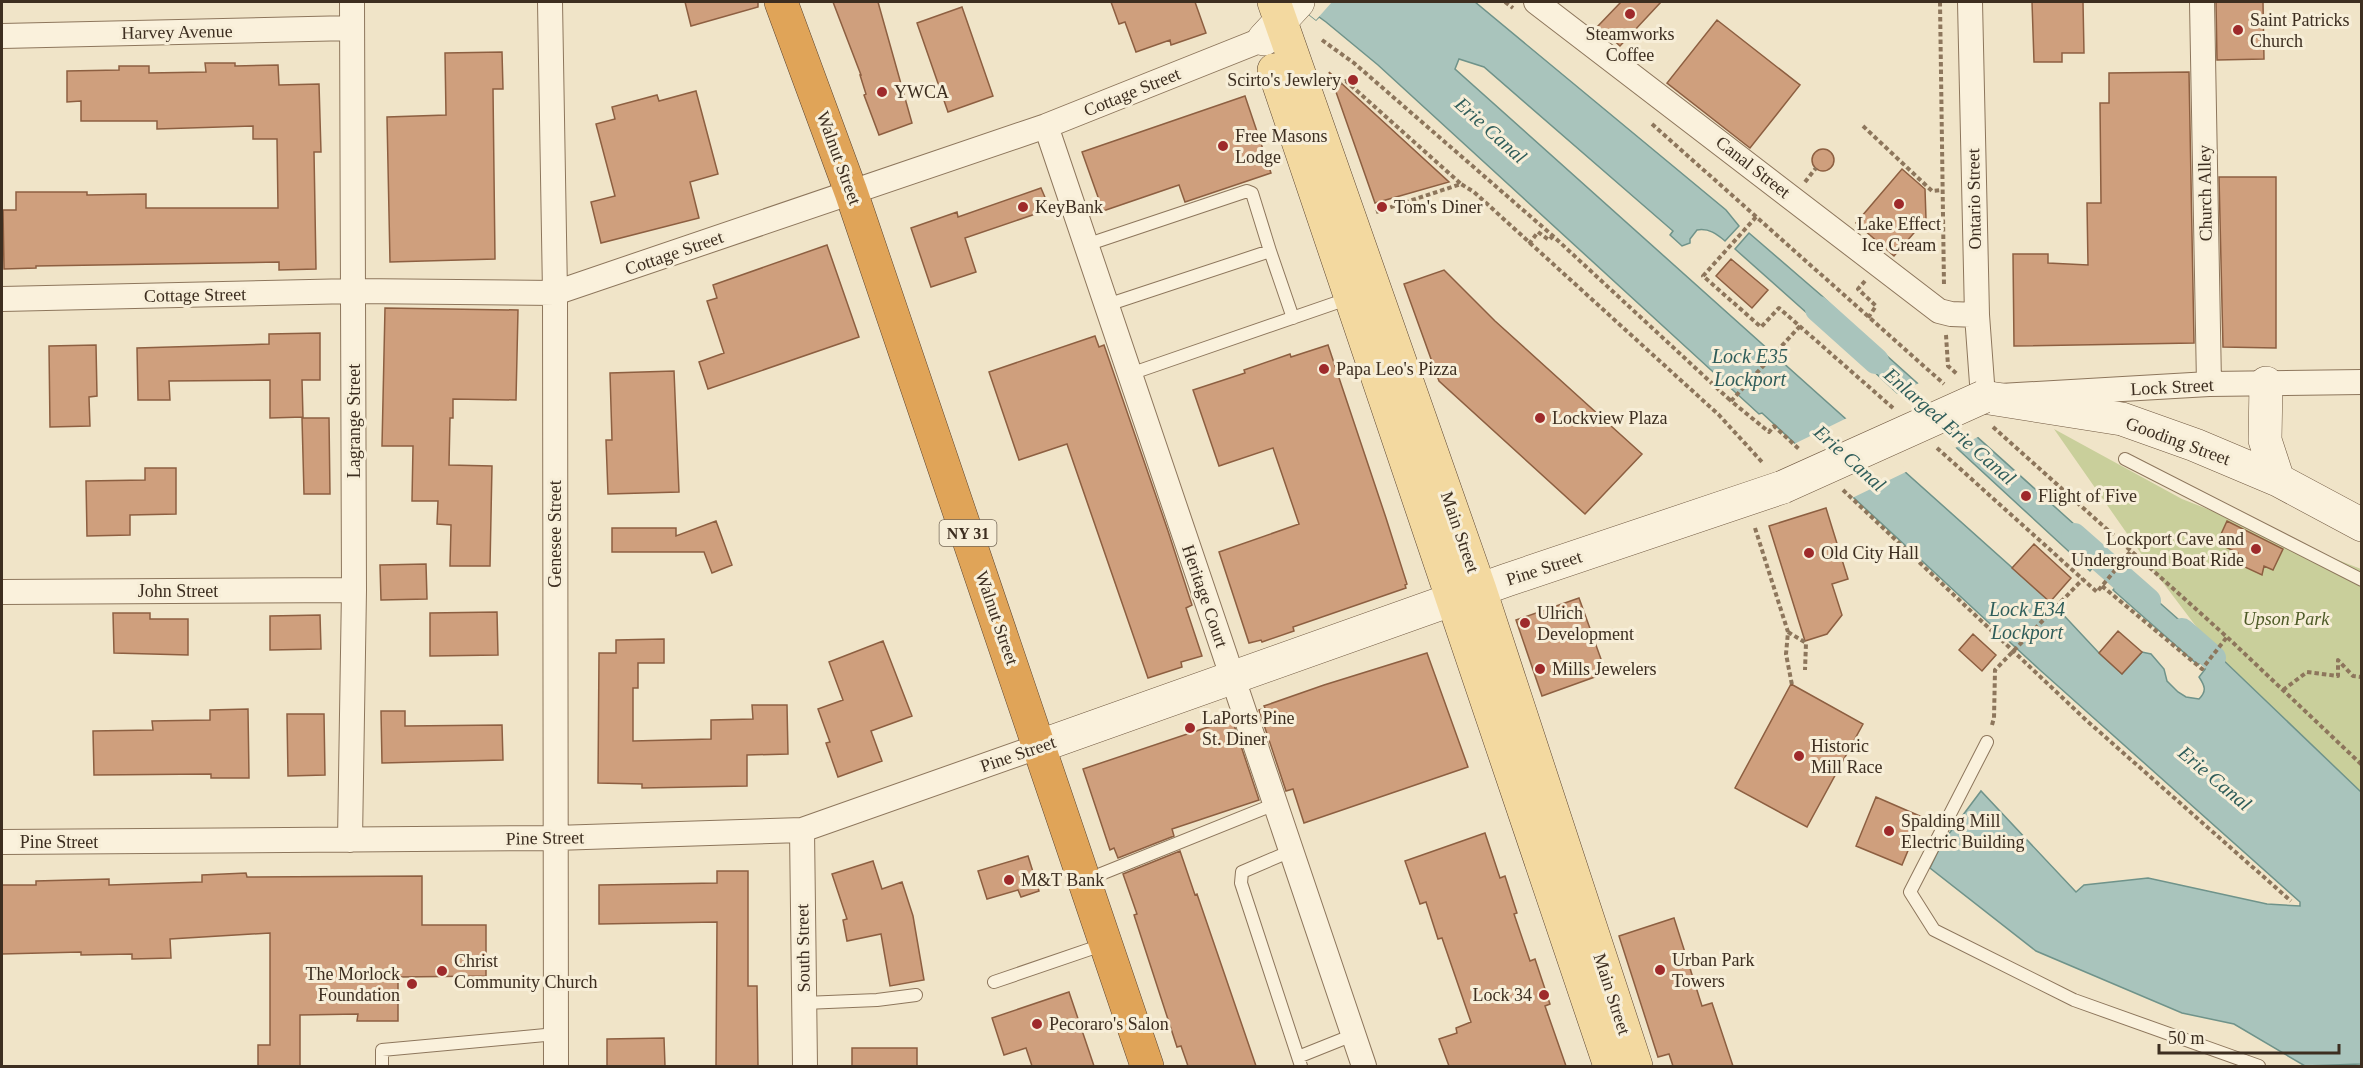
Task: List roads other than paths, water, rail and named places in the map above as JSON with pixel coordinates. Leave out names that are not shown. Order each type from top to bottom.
[{"type":"highway","name":"Walnut Street","points":[[780,2],[851,192],[1147,1066]]},
{"type":"main road","name":"Main Street","points":[[1251,2],[1283,14]]},
{"type":"main road","name":"Main Street","points":[[1283,14],[1351,298],[1467,595],[1636,1066]]},
{"type":"main road","name":"Main Street","points":[[1283,14],[1467,595],[1610,1066]]},
{"type":"street","name":"Lagrange Street","points":[[350,840],[354,590],[352,2]]},
{"type":"street","name":"Genesee Street","points":[[550,2],[555,293],[556,1066]]},
{"type":"street","name":"Canal Street","points":[[1536,2],[1945,313],[1977,315]]},
{"type":"street","name":"Ontario Street","points":[[1970,2],[1977,315],[1983,397]]},
{"type":"street","name":"Church Alley","points":[[2202,2],[2209,384]]},
{"type":"street","name":"Cottage Street","points":[[2,299],[354,291],[555,293],[1046,126],[1283,14]]},
{"type":"street","name":"Harvey Avenue","points":[[2,36],[352,28]]},
{"type":"street","name":"Heritage Court","points":[[1046,126],[1364,1066]]},
{"type":"street","name":"Lock Street","points":[[1983,397],[2209,384],[2361,382]]},
{"type":"street","points":[[2265,383],[2265,440],[2278,480]]},
{"type":"street","name":"Pine Street","points":[[2,842],[555,838],[802,830],[1467,595],[1783,488],[1983,397]]},
{"type":"street","name":"Gooding Street","points":[[1983,397],[2122,419],[2194,445],[2278,480],[2361,525]]},
{"type":"street","name":"John Street","points":[[2,592],[354,590]]},
{"type":"street","name":"South Street","points":[[802,830],[805,1066]]},
{"type":"lane","points":[[1086,245],[1247,191],[1252,193],[1293,318]]},
{"type":"lane","points":[[1107,305],[1270,251]]},
{"type":"lane","points":[[1130,374],[1351,298]]},
{"type":"lane","points":[[2126,459],[2361,580]]},
{"type":"lane","points":[[1987,742],[1910,891],[1934,930],[2074,1000],[2259,1066]]},
{"type":"lane","points":[[1085,880],[1275,804]]},
{"type":"lane","points":[[1291,851],[1242,872],[1240,883],[1299,1062],[1353,1035]]},
{"type":"lane","points":[[994,982],[1106,944]]},
{"type":"lane","points":[[804,1003],[877,1000],[916,995]]},
{"type":"lane","points":[[382,1066],[382,1050],[556,1034]]},
{"type":"water","points":[[1293,2],[1475,2],[1726,210],[1739,226],[1725,241],[1709,231],[1697,230],[1690,239],[1690,243],[1682,246],[1670,235],[1673,231],[1484,67],[1459,59],[1455,69],[2056,607],[2122,674],[2142,652],[2151,654],[2164,669],[2167,681],[2178,692],[2186,697],[2199,699],[2204,688],[2199,677],[2217,654],[2361,792],[2361,1064],[2305,1066],[2234,1024],[2182,1013],[2036,951],[1930,868],[1942,843],[1981,791],[2076,892],[2084,885],[2148,878],[2267,904],[2300,906],[2300,902],[2040,670],[1762,413],[1759,414],[1378,65],[1326,22],[1319,17],[1316,20]]},
{"type":"water","points":[[1749,233],[1850,323],[1836,339],[1735,249]]},
{"type":"water","points":[[1856,328],[2105,552],[2090,571],[1844,344]]},
{"type":"water","points":[[2127,574],[2212,649],[2198,665],[2113,590]]},
{"type":"waterway","name":"Enlarged Erie Canal","points":[[1818,309],[1876,361]]},
{"type":"waterway","name":"Enlarged Erie Canal","points":[[2074,536],[2148,601]]},
{"type":"waterway","name":"Enlarged Erie Canal","points":[[2182,631],[2213,658]]},
{"type":"place","name":"Steamworks Coffee","points":[[1630,14]]},
{"type":"place","name":"Saint Patricks Church","points":[[2238,30]]},
{"type":"place","name":"Scirto's Jewlery","points":[[1353,80]]},
{"type":"place","name":"YWCA","points":[[882,92]]},
{"type":"place","name":"Free Masons Lodge","points":[[1223,146]]},
{"type":"place","name":"Lake Effect Ice Cream","points":[[1899,204]]},
{"type":"place","name":"KeyBank","points":[[1023,207]]},
{"type":"place","name":"Tom's Diner","points":[[1382,207]]},
{"type":"place","name":"Papa Leo's Pizza","points":[[1324,369]]},
{"type":"place","name":"Lockview Plaza","points":[[1540,418]]},
{"type":"place","name":"Flight of Five","points":[[2026,496]]},
{"type":"place","name":"Lockport Cave and Underground Boat Ride","points":[[2256,549]]},
{"type":"place","name":"Old City Hall","points":[[1809,553]]},
{"type":"place","name":"Ulrich Development","points":[[1525,623]]},
{"type":"place","name":"Mills Jewelers","points":[[1540,669]]},
{"type":"place","name":"LaPorts Pine St. Diner","points":[[1190,728]]},
{"type":"place","name":"Historic Mill Race","points":[[1799,756]]},
{"type":"place","name":"Spalding Mill Electric Building","points":[[1889,831]]},
{"type":"place","name":"M&T Bank","points":[[1009,880]]},
{"type":"place","name":"Urban Park Towers","points":[[1660,970]]},
{"type":"place","name":"Christ Community Church","points":[[442,971]]},
{"type":"place","name":"The Morlock Foundation","points":[[412,984]]},
{"type":"place","name":"Lock 34","points":[[1544,995]]},
{"type":"place","name":"Pecoraro's Salon","points":[[1037,1024]]},
{"type":"water label","name":"Erie Canal","points":[[1491,130]]},
{"type":"water label","name":"Lock E35 Lockport","points":[[1750,368]]},
{"type":"water label","name":"Erie Canal","points":[[1850,458]]},
{"type":"water label","name":"Lock E34 Lockport","points":[[2027,620]]},
{"type":"water label","name":"Erie Canal","points":[[2215,778]]},
{"type":"park label","name":"Upson Park","points":[[2286,619]]}]
